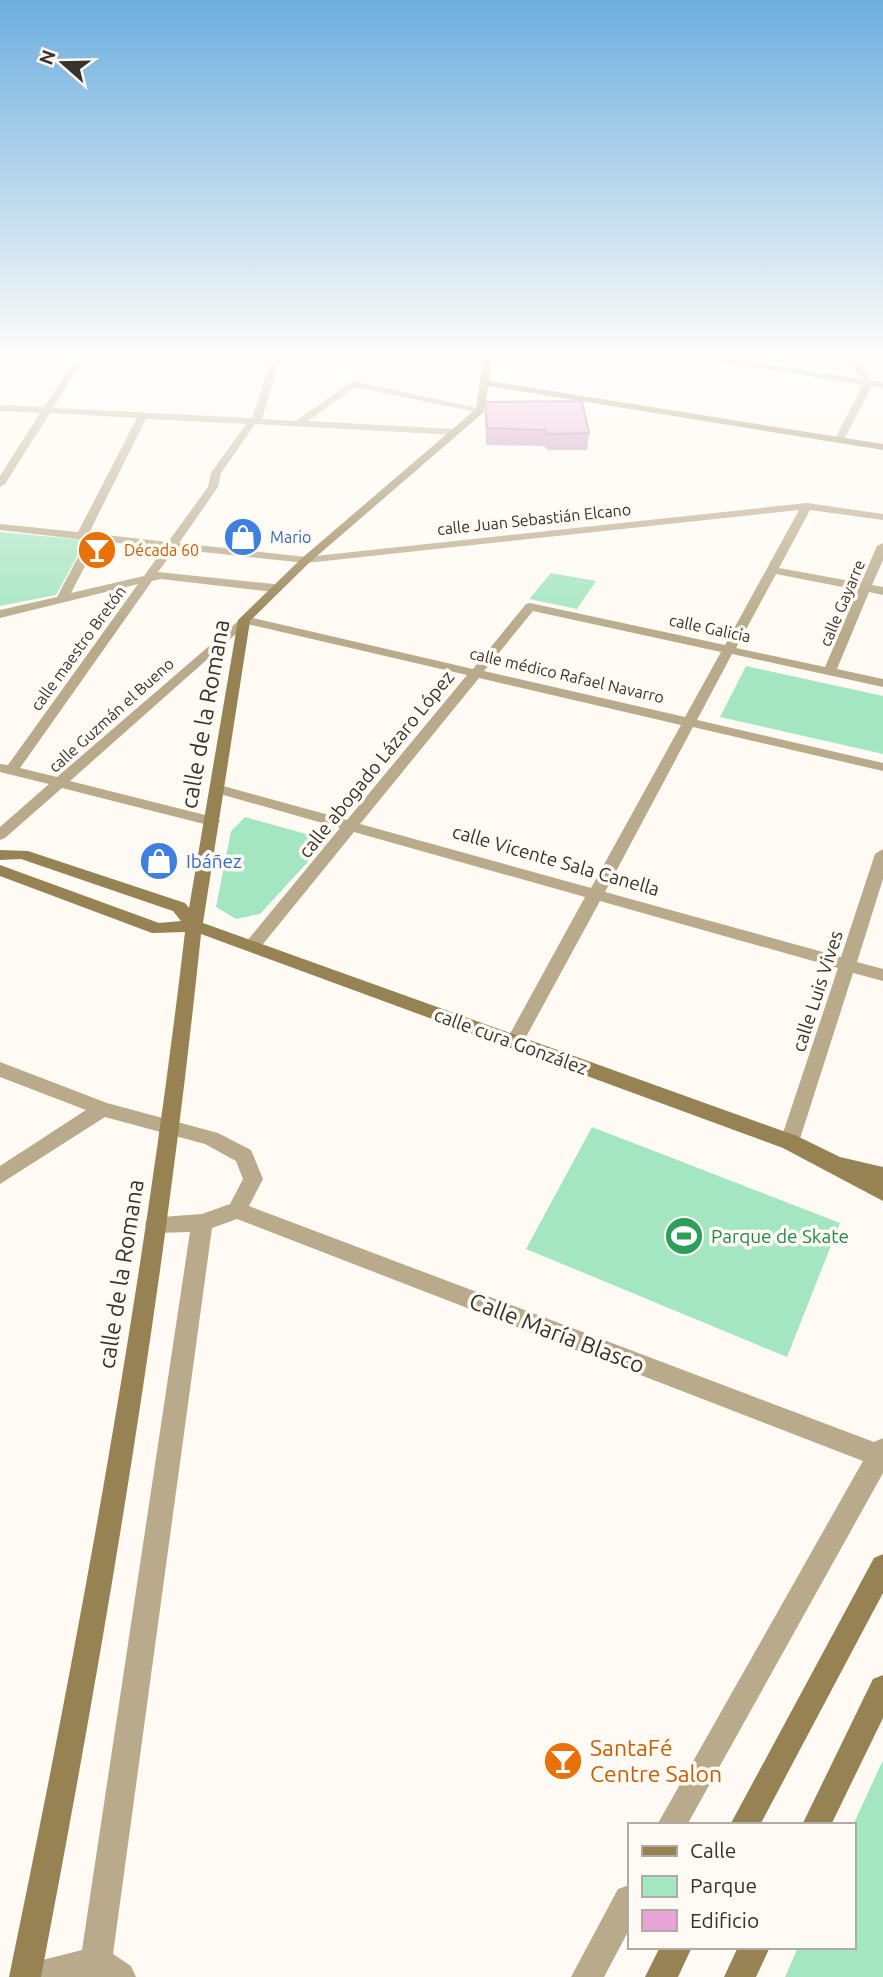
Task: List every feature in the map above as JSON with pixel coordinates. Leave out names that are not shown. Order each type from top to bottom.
[{"type":"street","points":[[0,484],[22,450]]},
{"type":"street","points":[[61,600],[127,450]]},
{"type":"street","name":"calle maestro Bretón","points":[[6,769],[173,546],[214,487],[216,473],[233,450]]},
{"type":"street","name":"calle de la Romana","points":[[27,1977],[75,1727],[172,1125],[194,926],[244,620],[274,588],[433,450]]},
{"type":"street","points":[[513,1043],[807,506]]},
{"type":"street","name":"calle Juan Sebastián Elcano","points":[[0,527],[306,560],[807,506],[883,517]]},
{"type":"street","name":"calle Gayarre","points":[[830,671],[883,546]]},
{"type":"street","points":[[772,570],[883,591]]},
{"type":"street","points":[[0,614],[161,575],[274,588]]},
{"type":"street","name":"calle Galicia","points":[[530,607],[883,683]]},
{"type":"street","name":"calle abogado Lázaro López","points":[[253,945],[530,607]]},
{"type":"street","name":"calle médico Rafael Navarro","points":[[244,620],[883,767]]},
{"type":"street","name":"calle Guzmán el Bueno","points":[[0,835],[244,620]]},
{"type":"street","points":[[6,769],[212,821]]},
{"type":"street","name":"calle Vicente Sala Canella","points":[[218,789],[595,892],[883,975]]},
{"type":"street","name":"calle cura González","points":[[0,855],[22,854],[179,907],[194,926]]},
{"type":"street","name":"calle Luis Vives","points":[[790,1142],[883,854]]},
{"type":"street","name":"calle cura González","points":[[0,870],[158,929],[194,926],[253,945],[513,1043],[790,1142],[828,1160],[883,1194]]},
{"type":"street","points":[[0,1069],[103,1109],[172,1125],[211,1138],[244,1156],[253,1179],[237,1210],[202,1223],[156,1224]]},
{"type":"street","points":[[0,1176],[103,1109]]},
{"type":"street","name":"calle cura González","points":[[828,1160],[883,1175]]},
{"type":"street","name":"Calle María Blasco","points":[[237,1210],[880,1452]]},
{"type":"street","points":[[27,1977],[108,1969],[202,1223]]},
{"type":"street","points":[[672,1823],[880,1452]]},
{"type":"street","points":[[745,1823],[883,1567]]},
{"type":"street","points":[[817,1823],[883,1689]]},
{"type":"street","points":[[587,1977],[628,1902]]},
{"type":"street","points":[[661,1977],[676,1949]]},
{"type":"street","points":[[740,1977],[754,1949]]},
{"type":"green space","points":[[0,532],[86,540],[56,595],[0,606]]},
{"type":"green space","points":[[551,573],[596,581],[577,609],[529,599]]},
{"type":"green space","points":[[746,666],[883,696],[883,754],[720,717]]},
{"type":"green space","points":[[245,817],[328,840],[260,914],[236,919],[216,907],[231,831]]},
{"type":"green space","name":"Parque de Skate","points":[[592,1127],[840,1223],[787,1357],[526,1249]]},
{"type":"green space","points":[[883,1760],[883,1977],[785,1977],[797,1949],[855,1949],[854,1823]]},
{"type":"place","name":"Mario","points":[[243,537]]},
{"type":"place","name":"Década 60","points":[[97,550]]},
{"type":"place","name":"Ibáñez","points":[[159,861]]},
{"type":"place","name":"Parque de Skate","points":[[684,1236]]},
{"type":"place","name":"SantaFé Centre Salon","points":[[563,1761]]}]
